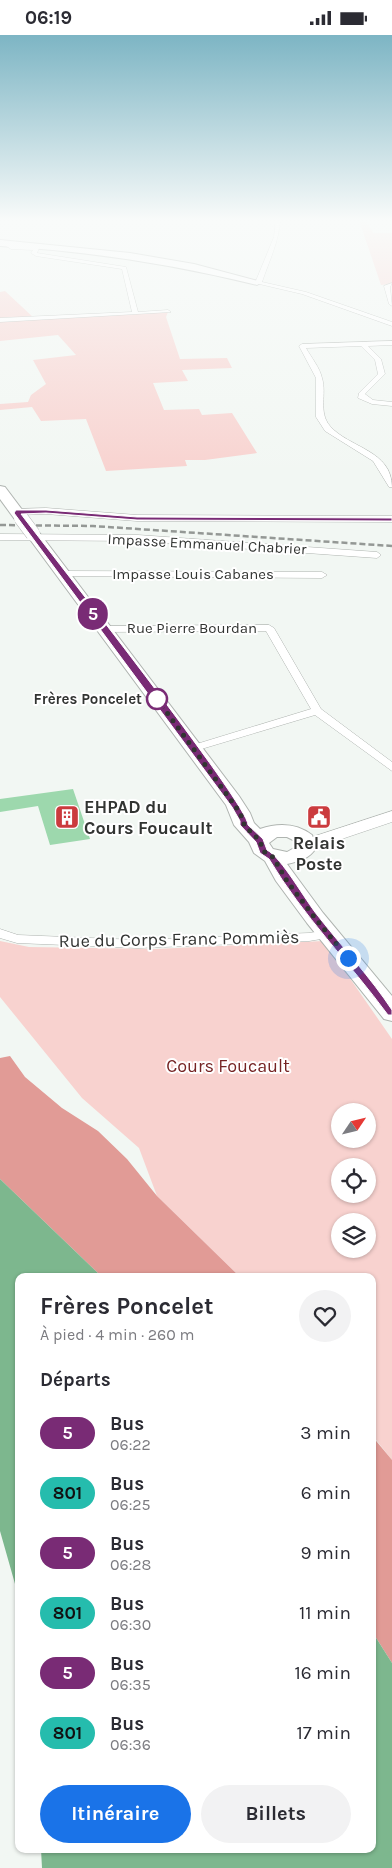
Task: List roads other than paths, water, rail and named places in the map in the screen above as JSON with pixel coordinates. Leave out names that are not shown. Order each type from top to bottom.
[{"type":"main road","points":[[0,490],[194,748],[244,821],[244,825],[269,843],[284,859],[301,846]]},
{"type":"main road","points":[[269,843],[287,831],[301,846]]},
{"type":"main road","points":[[269,843],[287,881],[392,1013]]},
{"type":"main road","points":[[301,846],[294,869],[297,879],[321,917],[328,934]]},
{"type":"street","points":[[133,306],[135,313]]},
{"type":"street","points":[[341,306],[392,323]]},
{"type":"street","points":[[0,320],[168,312]]},
{"type":"street","points":[[392,343],[302,346],[319,378],[320,417],[328,429],[376,459],[392,485]]},
{"type":"street","points":[[362,344],[381,359],[382,374],[375,383],[361,394],[362,398],[372,402],[392,404]]},
{"type":"street","points":[[19,515],[46,511],[137,518],[392,519]]},
{"type":"street","name":"Impasse Emmanuel Chabrier","points":[[0,537],[138,538],[377,555]]},
{"type":"street","name":"Impasse Louis Cabanes","points":[[64,574],[322,575]]},
{"type":"street","name":"Rue Pierre Bourdan","points":[[104,629],[269,628],[317,711],[392,768]]},
{"type":"street","points":[[194,748],[317,711]]},
{"type":"street","points":[[301,846],[392,816]]},
{"type":"street","name":"Rue du Corps Franc Pommiès","points":[[0,933],[17,939],[138,944],[316,937],[328,934]]},
{"type":"railway","points":[[0,525],[93,526],[392,546]]},
{"type":"place","name":"Frères Poncelet","points":[[157,699]]},
{"type":"place","name":"EHPAD du Cours Foucault","points":[[67,817]]},
{"type":"place","name":"Relais Poste","points":[[319,817]]},
{"type":"park label","name":"Cours Foucault","points":[[228,1066]]}]
